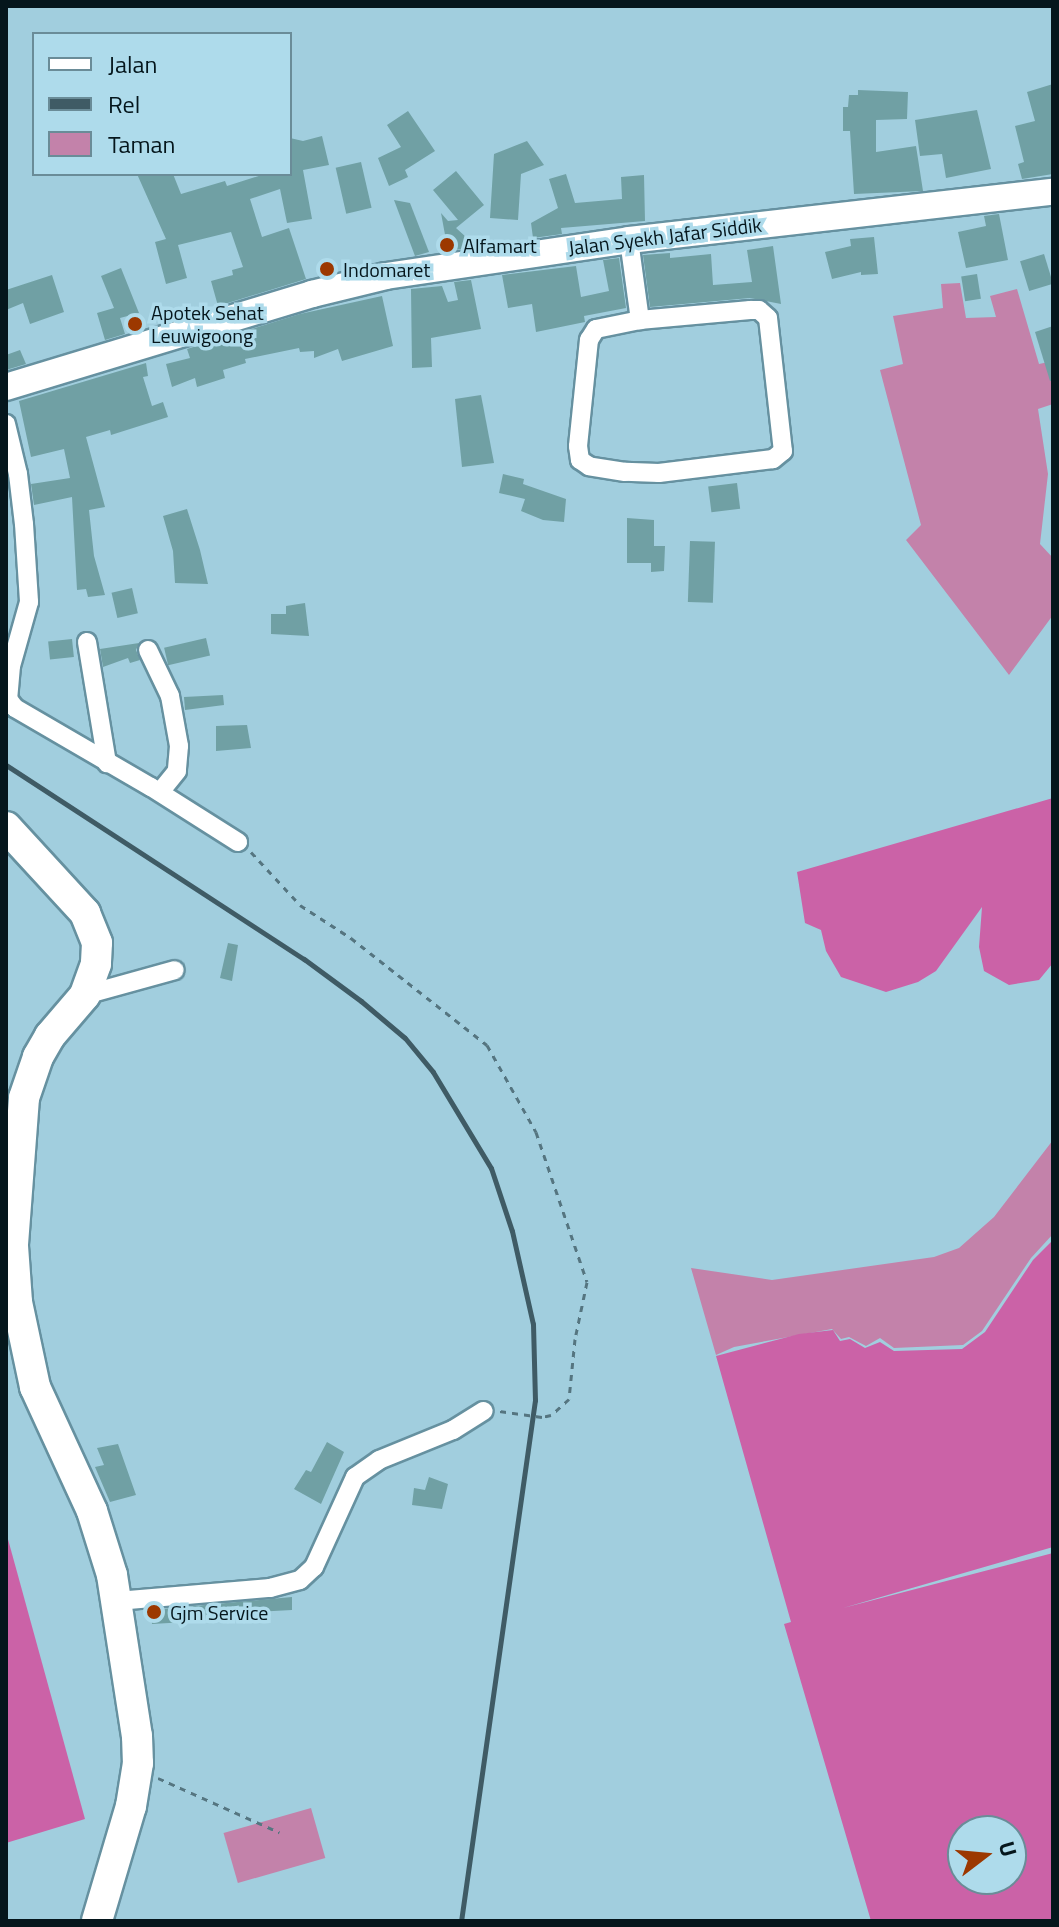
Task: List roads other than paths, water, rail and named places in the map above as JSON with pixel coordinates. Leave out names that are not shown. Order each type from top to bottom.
[{"type":"main road","name":"Jalan Syekh Jafar Siddik","points":[[6,387],[312,294],[386,276],[629,240],[1053,192]]},
{"type":"main road","points":[[6,827],[53,875],[94,928],[96,964],[85,995],[50,1036],[28,1087],[17,1157],[13,1246],[17,1302],[35,1387],[92,1511],[117,1601],[137,1736],[138,1766],[131,1806],[97,1921]]},
{"type":"street","points":[[629,240],[640,320]]},
{"type":"street","points":[[750,310],[765,313],[783,451],[773,459],[659,473],[625,472],[583,463],[578,446],[591,335],[601,326],[640,320],[750,310]]},
{"type":"street","points":[[6,424],[24,524],[29,602],[11,666],[8,699],[15,708],[160,792],[238,842]]},
{"type":"street","points":[[87,642],[107,763]]},
{"type":"street","points":[[148,650],[170,696],[179,746],[177,771],[160,792]]},
{"type":"street","points":[[85,995],[175,970]]},
{"type":"street","points":[[117,1601],[270,1588],[300,1580],[314,1567],[355,1477],[379,1460],[453,1430],[483,1411]]},
{"type":"railway","points":[[6,765],[304,959],[361,1001],[405,1038],[433,1072],[491,1168],[512,1231],[533,1324],[535,1400],[461,1921]]},
{"type":"place","name":"Alfamart","points":[[447,245]]},
{"type":"place","name":"Indomaret","points":[[327,269]]},
{"type":"place","name":"Apotek Sehat Leuwigoong","points":[[135,324]]},
{"type":"place","name":"Gjm Service","points":[[154,1612]]}]
